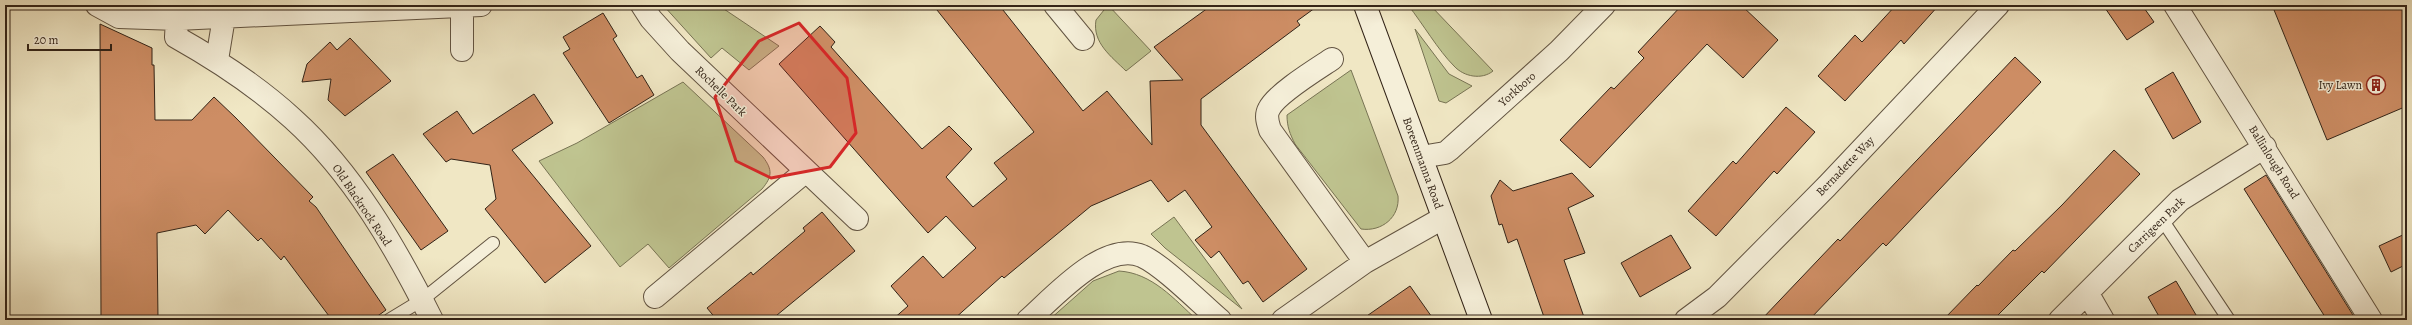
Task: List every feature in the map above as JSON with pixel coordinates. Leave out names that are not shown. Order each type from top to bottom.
[{"type":"street","points":[[97,5],[119,17],[178,19],[224,17],[279,10],[471,6],[462,50]]},
{"type":"street","name":"Rochelle Park","points":[[642,5],[651,19],[680,51],[857,219]]},
{"type":"street","points":[[1055,5],[1083,39]]},
{"type":"street","name":"Boreenmanna Road","points":[[1365,5],[1481,320]]},
{"type":"street","name":"Yorkboro","points":[[1421,157],[1446,153],[1559,51],[1604,5]]},
{"type":"street","name":"Bernadette Way","points":[[1686,320],[1717,297],[1805,208],[1998,5]]},
{"type":"street","name":"Ballinlough Road","points":[[2175,5],[2188,28],[2265,146],[2371,320]]},
{"type":"street","points":[[217,60],[224,17]]},
{"type":"street","name":"Old Blackrock Road","points":[[178,19],[176,37],[217,60],[294,120],[346,177],[381,229],[432,320]]},
{"type":"street","points":[[1332,59],[1275,100],[1269,109],[1267,118],[1270,130],[1365,262]]},
{"type":"street","name":"Carrigeen Park","points":[[2060,320],[2088,294],[2180,200],[2265,146]]},
{"type":"street","points":[[655,297],[806,171]]},
{"type":"street","points":[[1283,320],[1365,262],[1443,218]]},
{"type":"street","points":[[1028,320],[1084,271],[1100,261],[1120,253],[1130,253],[1150,261],[1220,320]]},
{"type":"street","points":[[2088,294],[2103,320]]},
{"type":"lane","points":[[2161,218],[2229,320]]},
{"type":"lane","points":[[390,320],[422,300],[493,243]]},
{"type":"highlighted area","points":[[799,23],[847,78],[856,133],[830,167],[771,178],[736,161],[715,97],[759,41]]},
{"type":"green space","points":[[663,5],[718,5],[779,46],[749,70],[722,48],[711,58]]},
{"type":"green space","points":[[1108,5],[1151,51],[1126,71],[1104,49],[1097,36],[1096,20]]},
{"type":"green space","points":[[1408,5],[1430,5],[1493,71],[1484,76],[1473,76],[1458,70],[1448,60]]},
{"type":"green space","points":[[1415,29],[1449,74],[1472,86],[1446,103],[1439,101]]},
{"type":"green space","points":[[1351,70],[1398,196],[1396,210],[1388,222],[1376,228],[1369,229],[1361,229],[1295,144],[1290,134],[1287,115]]},
{"type":"green space","points":[[683,82],[763,157],[770,170],[768,181],[762,189],[669,268],[648,244],[620,267],[539,161],[577,143]]},
{"type":"green space","points":[[1174,217],[1242,309],[1165,248],[1151,234]]},
{"type":"green space","points":[[1119,271],[1142,277],[1162,288],[1197,320],[1049,320],[1093,281]]},
{"type":"building","points":[[933,5],[999,5],[1083,111],[1107,91],[1152,145],[1150,81],[1183,80],[1154,47],[1212,5],[1319,5],[1297,21],[1300,25],[1201,99],[1201,125],[1307,269],[1263,302],[1248,281],[1243,284],[1219,251],[1211,258],[1195,240],[1212,227],[1185,190],[1168,202],[1151,180],[1091,206],[1004,278],[1002,276],[953,320],[892,320],[908,306],[891,286],[923,256],[943,278],[976,248],[946,216],[928,233],[779,64],[820,26],[835,42],[831,47],[922,149],[949,126],[972,149],[946,177],[973,207],[1007,179],[994,163],[1034,132]]},
{"type":"building","points":[[1682,5],[1741,5],[1778,40],[1743,78],[1707,44],[1590,168],[1560,140],[1611,87],[1614,89],[1644,58],[1638,52]]},
{"type":"building","points":[[1896,5],[1939,5],[1904,44],[1901,40],[1845,101],[1818,76],[1855,35],[1862,42]]},
{"type":"building","points":[[2103,5],[2142,5],[2154,22],[2127,40]]},
{"type":"building","points":[[2272,5],[2407,5],[2407,106],[2327,140]]},
{"type":"building","points":[[603,13],[617,36],[613,39],[637,78],[642,75],[654,95],[609,123],[563,53],[570,49],[563,37]]},
{"type":"building","points":[[100,24],[152,48],[152,65],[154,65],[155,120],[192,120],[214,97],[236,118],[313,197],[309,201],[316,207],[386,310],[372,320],[332,320],[284,256],[281,260],[261,238],[258,241],[228,210],[205,234],[196,225],[157,233],[158,320],[101,320]]},
{"type":"building","points":[[350,38],[391,81],[345,116],[328,100],[331,79],[302,82],[307,64],[330,42],[337,50]]},
{"type":"building","points":[[2015,57],[2041,82],[1886,246],[1883,243],[1809,320],[1761,320],[1838,239],[1840,241]]},
{"type":"building","points":[[2173,72],[2201,122],[2173,139],[2145,89]]},
{"type":"building","points":[[534,94],[553,123],[512,150],[591,246],[545,283],[485,209],[496,199],[490,165],[451,159],[446,162],[423,134],[457,111],[473,134]]},
{"type":"building","points":[[1786,107],[1815,132],[1777,174],[1774,171],[1716,236],[1688,211],[1733,161],[1736,164]]},
{"type":"building","points":[[2114,150],[2140,174],[2044,273],[2042,271],[1993,320],[1943,320],[2013,250],[2015,251],[2062,205]]},
{"type":"building","points":[[393,154],[448,231],[421,250],[366,172]]},
{"type":"building","points":[[1572,173],[1594,196],[1568,208],[1585,253],[1564,260],[1585,320],[1545,320],[1517,239],[1508,243],[1502,224],[1499,225],[1491,196],[1500,180],[1513,191]]},
{"type":"building","points":[[2266,175],[2356,320],[2327,320],[2244,189]]},
{"type":"building","points":[[822,212],[855,251],[771,320],[717,320],[707,308],[751,272],[753,275],[805,231],[803,228]]},
{"type":"building","points":[[2407,233],[2407,264],[2391,272],[2379,246]]},
{"type":"building","points":[[1671,235],[1691,268],[1640,297],[1621,263]]},
{"type":"building","points":[[2176,281],[2199,320],[2161,320],[2148,297]]},
{"type":"building","points":[[1410,286],[1434,320],[1361,320]]},
{"type":"place","name":"Ivy Lawn","points":[[2376,85]]}]
